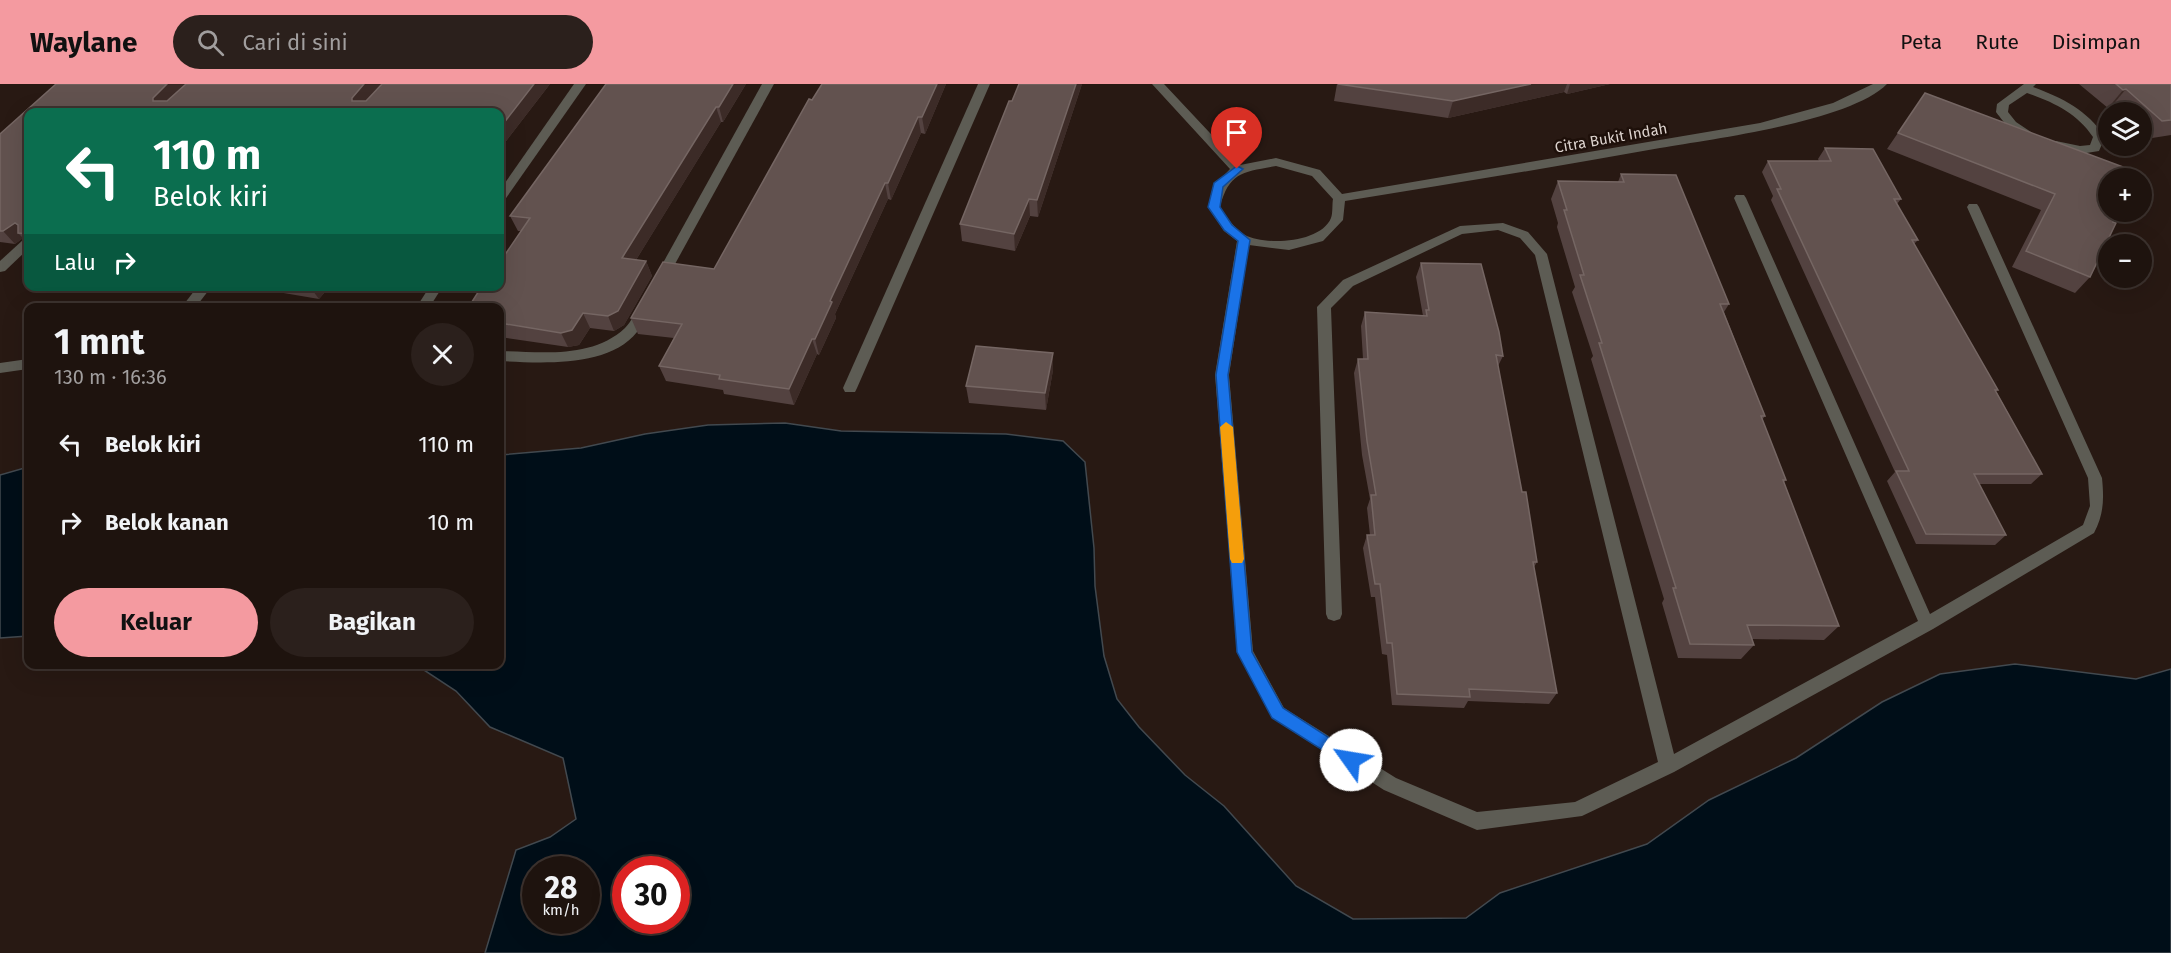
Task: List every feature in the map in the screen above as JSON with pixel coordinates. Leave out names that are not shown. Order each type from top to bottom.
[{"type":"street","points":[[504,192],[580,84]]},
{"type":"street","points":[[504,356],[561,357],[588,354],[610,345],[631,330],[768,84]]},
{"type":"street","points":[[850,388],[984,84]]},
{"type":"street","points":[[1158,84],[1237,169]]},
{"type":"street","name":"Citra Bukit Indah","points":[[1339,198],[1585,158],[1781,122],[1861,97],[1881,84]]},
{"type":"street","points":[[2029,87],[2071,107],[2093,127],[2099,137],[2095,148],[2080,150],[2055,145],[2029,135],[2012,125],[2002,112],[2003,104],[2010,97],[2029,87]]},
{"type":"street","points":[[1276,162],[1316,173],[1339,198],[1337,220],[1319,238],[1289,246],[1244,240],[1228,228],[1214,207],[1218,185],[1237,169],[1276,162]]},
{"type":"street","points":[[1740,198],[1927,624]]},
{"type":"street","points":[[1244,240],[1222,375],[1245,652],[1278,713],[1390,784],[1477,822],[1576,810],[1668,766],[1927,624],[2089,529],[2097,506],[2095,477],[1973,207]]},
{"type":"street","points":[[1334,615],[1324,308],[1348,283],[1460,231],[1499,226],[1524,235],[1541,254],[1668,766]]},
{"type":"street","points":[[0,268],[24,246]]},
{"type":"street","points":[[191,303],[202,291]]},
{"type":"street","points":[[0,368],[24,365]]},
{"type":"shaded area","points":[[785,423],[841,431],[1006,434],[1063,441],[1085,462],[1094,548],[1095,586],[1104,656],[1117,699],[1139,727],[1185,775],[1224,806],[1296,886],[1353,919],[1466,918],[1500,893],[1647,844],[1709,800],[1796,758],[1882,702],[1940,674],[2015,664],[2136,679],[2171,669],[2171,953],[485,953],[516,850],[550,837],[576,819],[563,758],[490,727],[456,691],[420,669],[504,669],[504,455],[581,448],[645,434],[708,425]]},
{"type":"shaded area","points":[[24,468],[24,636],[0,638],[0,475]]},
{"type":"building","points":[[56,84],[167,84],[153,98],[153,101],[167,101],[186,84],[364,84],[352,101],[366,101],[382,84],[534,84],[504,123],[504,108],[29,108]]},
{"type":"building","points":[[606,84],[733,84],[719,107],[716,107],[622,258],[646,261],[618,311],[608,316],[583,313],[572,330],[561,333],[504,324],[504,303],[471,303],[479,291],[504,291],[504,256],[530,218],[510,216]]},
{"type":"building","points":[[822,84],[937,84],[922,117],[918,117],[888,183],[885,183],[830,301],[832,302],[815,339],[812,339],[789,389],[719,379],[720,375],[659,366],[682,324],[631,318],[663,262],[714,269],[809,99],[812,100]]},
{"type":"building","points":[[1019,84],[1076,84],[1037,200],[1029,199],[1014,234],[960,224],[1009,101],[1012,101]]},
{"type":"building","points":[[1338,84],[1531,84],[1453,101]]},
{"type":"building","points":[[2116,84],[2171,84],[2171,120],[2162,121],[2152,112],[2152,102],[2141,102],[2126,89],[2123,90]]},
{"type":"building","points":[[1925,93],[2126,168],[2098,168],[2098,222],[2116,223],[2111,234],[2098,234],[2098,260],[2090,277],[2026,251],[2055,194],[1898,133]]},
{"type":"building","points":[[24,113],[24,234],[18,233],[18,225],[15,223],[0,231],[0,134]]},
{"type":"building","points":[[1825,148],[1873,149],[1901,199],[1894,199],[1918,240],[1912,240],[1998,390],[1995,390],[2042,474],[1974,474],[2006,535],[1926,534],[1896,471],[1909,471],[1777,189],[1781,189],[1768,161],[1831,161]]},
{"type":"building","points":[[1621,174],[1676,175],[1729,304],[1720,304],[1765,416],[1761,416],[1786,480],[1783,480],[1839,626],[1747,625],[1754,645],[1690,644],[1673,588],[1676,588],[1599,343],[1602,343],[1580,275],[1584,275],[1564,210],[1567,210],[1558,181],[1624,182]]},
{"type":"building","points":[[1421,263],[1481,264],[1499,332],[1503,356],[1496,355],[1522,492],[1526,492],[1537,562],[1533,562],[1557,693],[1469,689],[1470,697],[1397,694],[1392,643],[1387,643],[1380,584],[1375,584],[1367,535],[1375,535],[1371,495],[1376,495],[1367,441],[1358,359],[1368,359],[1365,312],[1427,316],[1426,310],[1429,310]]},
{"type":"building","points":[[976,346],[1053,353],[1045,393],[966,386]]},
{"type":"slow traffic","points":[[1226,427],[1237,559]]},
{"type":"route","points":[[1237,169],[1218,185],[1214,207],[1228,228],[1244,240],[1222,375],[1245,652],[1278,713],[1351,760]]}]
